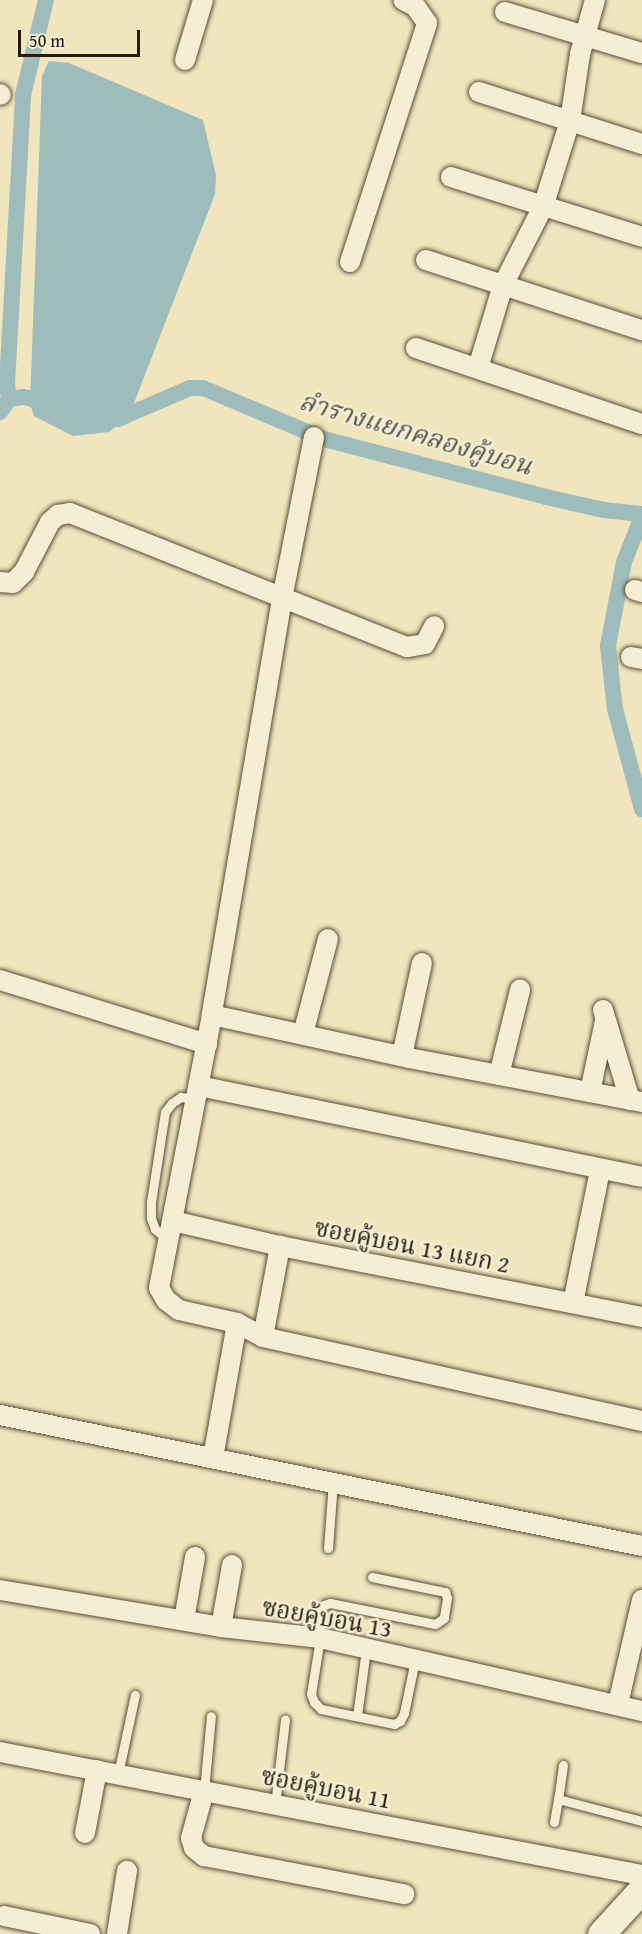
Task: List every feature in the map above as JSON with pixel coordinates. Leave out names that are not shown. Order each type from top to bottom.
[{"type":"main road","points":[[602,1934],[642,1889]]},
{"type":"street","points":[[185,60],[204,0]]},
{"type":"street","points":[[350,262],[427,23],[415,6],[403,0]]},
{"type":"street","points":[[478,368],[503,285],[543,207],[570,121],[584,35],[595,0]]},
{"type":"street","points":[[505,12],[642,53]]},
{"type":"street","points":[[479,92],[642,144]]},
{"type":"street","points":[[451,177],[642,237]]},
{"type":"street","points":[[426,260],[642,330]]},
{"type":"street","points":[[416,348],[642,424]]},
{"type":"street","points":[[315,437],[282,599],[207,1044],[159,1288],[166,1300],[179,1310],[237,1323],[263,1337],[642,1421]]},
{"type":"street","points":[[0,582],[13,583],[24,572],[51,522],[58,515],[70,513],[407,648],[424,644],[434,626]]},
{"type":"street","points":[[303,1034],[328,939]]},
{"type":"street","points":[[402,1056],[422,963]]},
{"type":"street","points":[[0,980],[207,1044]]},
{"type":"street","points":[[499,1075],[520,990]]},
{"type":"street","points":[[212,1015],[402,1056],[636,1101]]},
{"type":"street","points":[[590,1092],[604,1015],[636,1101]]},
{"type":"street","points":[[197,1093],[642,1177]]},
{"type":"street","points":[[573,1303],[600,1170]]},
{"type":"street","name":"ซอยคู้บอน 13 แยก 2","points":[[171,1231],[280,1246],[642,1317]]},
{"type":"street","points":[[263,1337],[280,1246]]},
{"type":"street","points":[[213,1458],[237,1323]]},
{"type":"street","points":[[0,1415],[642,1546]]},
{"type":"street","points":[[184,1620],[195,1557]]},
{"type":"street","points":[[221,1627],[232,1565]]},
{"type":"street","name":"ซอยคู้บอน 13","points":[[0,1590],[221,1627],[320,1638],[642,1711]]},
{"type":"street","points":[[618,1704],[642,1600]]},
{"type":"street","name":"ซอยคู้บอน 11","points":[[0,1752],[642,1875]]},
{"type":"street","points":[[86,1833],[97,1770]]},
{"type":"street","points":[[204,1791],[191,1838],[194,1848],[204,1856],[404,1894]]},
{"type":"street","points":[[117,1934],[126,1871]]},
{"type":"street","points":[[4,1916],[90,1934]]},
{"type":"lane","points":[[171,1231],[155,1229],[151,1218],[151,1202],[165,1112],[181,1097],[197,1093]]},
{"type":"lane","points":[[328,1548],[333,1482]]},
{"type":"lane","points":[[372,1577],[445,1592],[447,1598],[444,1618],[435,1624],[330,1603],[324,1605],[320,1612],[320,1638],[311,1694],[314,1702],[321,1709],[394,1724],[400,1721],[415,1660]]},
{"type":"lane","points":[[357,1716],[366,1649]]},
{"type":"lane","points":[[118,1774],[135,1695]]},
{"type":"lane","points":[[204,1791],[211,1716]]},
{"type":"lane","points":[[275,1805],[285,1720]]},
{"type":"lane","points":[[554,1822],[563,1765]]},
{"type":"lane","points":[[558,1799],[642,1821]]},
{"type":"water","points":[[49,61],[69,63],[203,120],[216,175],[215,194],[129,416],[109,432],[73,436],[34,416],[30,404],[42,76]]},
{"type":"waterway","points":[[9,399],[7,384],[23,95],[46,0]]},
{"type":"waterway","name":"ลำรางแยกคลองคู้บอน","points":[[110,417],[118,419],[190,388],[203,388],[324,439],[546,497],[604,510],[642,514]]},
{"type":"waterway","name":"ลำรางแยกคลองคู้บอน","points":[[9,399],[24,397],[52,404]]},
{"type":"waterway","points":[[0,412],[9,399]]},
{"type":"waterway","points":[[642,517],[624,562],[608,646],[615,709],[642,809]]}]
